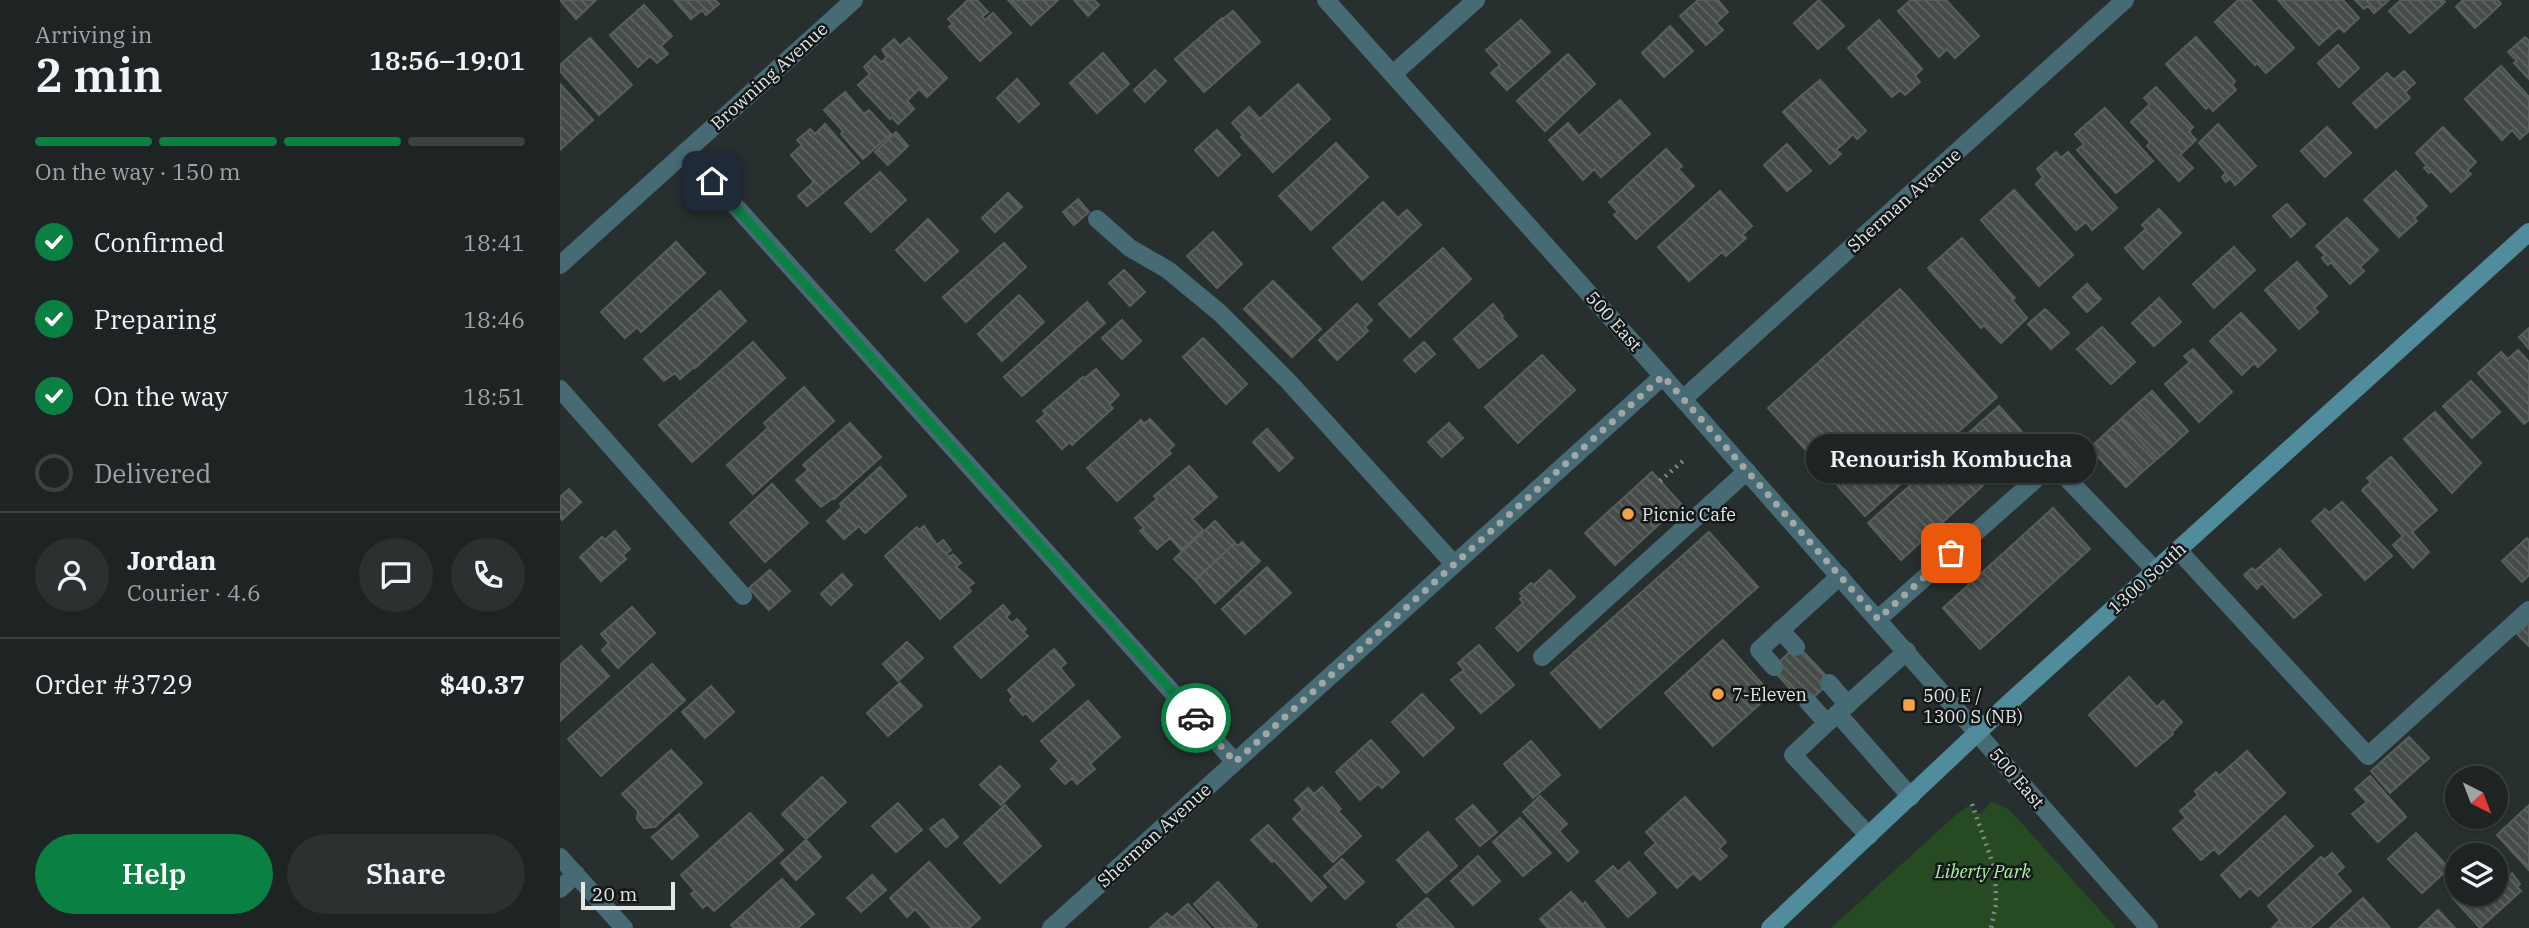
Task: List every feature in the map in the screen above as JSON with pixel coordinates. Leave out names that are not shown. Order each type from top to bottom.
[{"type":"main road","name":"1300 South","points":[[1770,928],[1977,733],[2529,232]]},
{"type":"street","name":"Browning Avenue","points":[[560,265],[854,0]]},
{"type":"street","name":"500 East","points":[[1326,0],[1663,376],[2149,928]]},
{"type":"street","points":[[1393,74],[1476,0]]},
{"type":"street","name":"Sherman Avenue","points":[[1683,400],[2125,0]]},
{"type":"street","points":[[686,152],[1235,762]]},
{"type":"street","points":[[1097,219],[1130,248],[1168,270],[1220,313],[1289,382],[1454,564]]},
{"type":"street","name":"Sherman Avenue","points":[[1051,928],[1663,376]]},
{"type":"street","points":[[560,389],[743,596]]},
{"type":"street","points":[[1878,619],[2053,464],[2155,570]]},
{"type":"street","points":[[1542,657],[1747,471]]},
{"type":"street","points":[[2178,550],[2368,756],[2529,610]]},
{"type":"street","points":[[1774,667],[1759,650],[1840,576]]},
{"type":"street","points":[[1780,630],[1796,647]]},
{"type":"street","points":[[1869,836],[1793,755],[1907,652]]},
{"type":"street","points":[[1829,683],[1838,714],[1911,797]]},
{"type":"street","points":[[1808,702],[1838,714]]},
{"type":"street","points":[[560,857],[624,928]]},
{"type":"street","points":[[560,889],[576,874]]},
{"type":"path","points":[[1660,481],[1683,461]]},
{"type":"path","points":[[1972,804],[1995,870],[1996,904],[1991,928]]},
{"type":"green space","name":"Liberty Park","points":[[1991,801],[2008,809],[2017,818],[2116,928],[1831,928],[1957,814],[1968,806],[1974,813],[1982,813]]},
{"type":"building","points":[[560,0],[596,0],[576,19]]},
{"type":"building","points":[[674,0],[715,0],[719,4],[706,15],[702,10],[691,19]]},
{"type":"building","points":[[968,0],[977,0],[988,12],[982,17],[985,20],[993,13],[1011,33],[980,61],[949,27],[953,24],[948,19]]},
{"type":"building","points":[[1008,0],[1058,0],[1031,25]]},
{"type":"building","points":[[1074,0],[1094,0],[1099,5],[1088,16]]},
{"type":"building","points":[[1698,0],[1718,0],[1728,12],[1716,23],[1723,30],[1706,45],[1680,16]]},
{"type":"building","points":[[1819,0],[1844,26],[1818,49],[1794,23]]},
{"type":"building","points":[[1911,0],[1946,0],[1979,36],[1955,58],[1947,49],[1939,57],[1898,11]]},
{"type":"building","points":[[2238,0],[2250,0],[2294,48],[2266,73],[2257,63],[2255,65],[2215,22]]},
{"type":"building","points":[[2278,0],[2343,0],[2359,18],[2344,32],[2339,27],[2319,45]]},
{"type":"building","points":[[2355,0],[2389,0],[2374,13],[2368,6],[2364,9]]},
{"type":"building","points":[[2401,0],[2445,2],[2410,33],[2389,11]]},
{"type":"building","points":[[2463,0],[2498,0],[2501,4],[2475,28],[2456,7]]},
{"type":"building","points":[[644,5],[672,36],[661,46],[668,54],[657,63],[650,56],[638,67],[610,35]]},
{"type":"building","points":[[1233,11],[1260,42],[1204,92],[1175,59]]},
{"type":"building","points":[[1521,20],[1550,52],[1507,90],[1491,73],[1500,65],[1486,50]]},
{"type":"building","points":[[1879,20],[1922,69],[1915,76],[1920,82],[1905,95],[1900,90],[1892,97],[1848,48]]},
{"type":"building","points":[[1670,26],[1693,51],[1664,77],[1642,53]]},
{"type":"building","points":[[2196,37],[2235,81],[2232,85],[2236,90],[2213,111],[2209,106],[2206,109],[2166,64]]},
{"type":"building","points":[[2525,37],[2529,41],[2529,79],[2508,52]]},
{"type":"building","points":[[590,38],[632,85],[599,115],[560,71],[560,65]]},
{"type":"building","points":[[909,38],[947,78],[927,97],[919,89],[915,93],[884,60],[887,57],[882,50],[894,39],[900,46]]},
{"type":"building","points":[[2338,45],[2359,68],[2339,87],[2318,63]]},
{"type":"building","points":[[1103,53],[1129,84],[1097,113],[1070,83]]},
{"type":"building","points":[[1568,54],[1595,84],[1545,131],[1517,101]]},
{"type":"building","points":[[875,56],[881,62],[884,60],[915,93],[907,101],[914,109],[898,124],[858,85],[870,74],[864,67]]},
{"type":"building","points":[[2501,66],[2529,97],[2529,131],[2520,139],[2512,130],[2502,140],[2465,99]]},
{"type":"building","points":[[1155,70],[1166,81],[1145,102],[1134,90]]},
{"type":"building","points":[[2404,71],[2415,83],[2405,92],[2410,98],[2376,128],[2353,103],[2387,73],[2394,80]]},
{"type":"building","points":[[1017,79],[1039,104],[1019,122],[997,98]]},
{"type":"building","points":[[1820,80],[1866,131],[1857,139],[1853,134],[1845,142],[1802,95]]},
{"type":"building","points":[[560,84],[593,120],[560,150]]},
{"type":"building","points":[[1298,84],[1330,119],[1273,172],[1232,123],[1249,107],[1260,119]]},
{"type":"building","points":[[2156,87],[2193,127],[2189,132],[2196,140],[2180,155],[2193,168],[2179,181],[2147,146],[2150,142],[2131,122],[2150,104],[2144,98]]},
{"type":"building","points":[[845,92],[864,114],[869,110],[891,134],[863,159],[824,110]]},
{"type":"building","points":[[1802,95],[1845,142],[1836,150],[1841,154],[1830,164],[1783,112]]},
{"type":"building","points":[[1620,100],[1650,134],[1601,177],[1594,169],[1583,180],[1549,140],[1568,123],[1579,136]]},
{"type":"building","points":[[2105,108],[2153,161],[2116,193],[2077,150],[2084,144],[2075,134]]},
{"type":"building","points":[[825,124],[859,163],[807,206],[798,196],[814,182],[791,155],[802,145],[797,140],[810,129],[815,134]]},
{"type":"building","points":[[2218,124],[2256,166],[2235,185],[2230,178],[2226,182],[2222,177],[2226,173],[2199,143]]},
{"type":"building","points":[[2327,127],[2351,153],[2325,177],[2301,151]]},
{"type":"building","points":[[2443,127],[2476,162],[2467,171],[2471,174],[2451,192],[2431,171],[2429,173],[2424,168],[2427,166],[2416,153]]},
{"type":"building","points":[[1217,130],[1240,155],[1218,176],[1195,150]]},
{"type":"building","points":[[896,132],[908,146],[888,165],[875,152]]},
{"type":"building","points":[[1336,143],[1368,177],[1311,230],[1279,196]]},
{"type":"building","points":[[1787,144],[1811,171],[1787,191],[1764,165]]},
{"type":"building","points":[[1666,149],[1682,166],[1678,169],[1694,186],[1636,239],[1614,215],[1618,212],[1609,202]]},
{"type":"building","points":[[2056,152],[2061,158],[2068,152],[2117,208],[2092,230],[2086,222],[2076,230],[2036,184],[2043,177],[2037,169]]},
{"type":"building","points":[[2396,171],[2427,206],[2414,218],[2417,221],[2399,237],[2364,200]]},
{"type":"building","points":[[880,172],[906,200],[871,232],[845,203]]},
{"type":"building","points":[[2014,190],[2073,255],[2039,286],[1981,220]]},
{"type":"building","points":[[1720,191],[1752,226],[1742,235],[1746,238],[1726,256],[1722,252],[1689,281],[1658,247]]},
{"type":"building","points":[[1008,193],[1022,207],[995,232],[982,218]]},
{"type":"building","points":[[1078,199],[1089,212],[1074,225],[1063,212]]},
{"type":"building","points":[[1383,202],[1398,218],[1407,210],[1421,225],[1362,280],[1333,248]]},
{"type":"building","points":[[2287,204],[2305,224],[2291,237],[2273,216]]},
{"type":"building","points":[[2159,209],[2181,233],[2143,269],[2125,248],[2146,229],[2142,225]]},
{"type":"building","points":[[2347,218],[2378,250],[2360,267],[2364,271],[2350,284],[2331,262],[2328,265],[2322,258],[2325,255],[2316,246]]},
{"type":"building","points":[[928,219],[958,251],[925,281],[896,250]]},
{"type":"building","points":[[1213,232],[1242,264],[1217,288],[1187,256]]},
{"type":"building","points":[[1962,238],[2015,298],[2012,300],[2027,318],[2001,343],[1984,325],[1981,328],[1928,268]]},
{"type":"building","points":[[676,242],[705,273],[641,332],[637,327],[625,338],[601,312]]},
{"type":"building","points":[[1004,243],[1026,267],[966,322],[943,297]]},
{"type":"building","points":[[2234,247],[2255,270],[2214,308],[2193,284]]},
{"type":"building","points":[[1443,248],[1471,279],[1410,337],[1379,304]]},
{"type":"building","points":[[2297,262],[2327,296],[2314,308],[2318,312],[2299,329],[2265,290]]},
{"type":"building","points":[[1124,270],[1145,292],[1130,306],[1109,283]]},
{"type":"building","points":[[1273,281],[1321,329],[1292,357],[1244,309]]},
{"type":"building","points":[[2087,284],[2101,299],[2087,312],[2073,297]]},
{"type":"building","points":[[1900,289],[1997,397],[1865,516],[1768,408]]},
{"type":"building","points":[[720,291],[746,321],[680,379],[675,373],[664,381],[644,359]]},
{"type":"building","points":[[1019,295],[1044,322],[1002,361],[978,334]]},
{"type":"building","points":[[2159,298],[2181,322],[2154,346],[2132,323]]},
{"type":"building","points":[[1087,302],[1105,323],[1022,396],[1004,377]]},
{"type":"building","points":[[1357,304],[1372,320],[1365,327],[1368,331],[1337,360],[1319,340]]},
{"type":"building","points":[[1493,304],[1517,336],[1479,368],[1454,339]]},
{"type":"building","points":[[2045,309],[2069,333],[2051,349],[2028,324]]},
{"type":"building","points":[[2241,313],[2276,350],[2258,367],[2254,363],[2242,375],[2210,341]]},
{"type":"building","points":[[1122,320],[1141,341],[1122,359],[1102,338]]},
{"type":"building","points":[[2102,327],[2135,362],[2111,384],[2077,349]]},
{"type":"building","points":[[2529,328],[2529,349],[2519,337]]},
{"type":"building","points":[[1203,338],[1247,384],[1226,404],[1183,357]]},
{"type":"building","points":[[753,342],[785,378],[692,462],[659,425]]},
{"type":"building","points":[[1424,342],[1435,354],[1415,372],[1404,360]]},
{"type":"building","points":[[2193,349],[2232,392],[2199,422],[2165,384],[2190,362],[2184,356]]},
{"type":"building","points":[[2518,350],[2529,362],[2529,420],[2524,424],[2478,373],[2501,352],[2508,359]]},
{"type":"building","points":[[1542,355],[1575,390],[1518,443],[1485,407]]},
{"type":"building","points":[[1096,369],[1119,395],[1109,405],[1113,408],[1072,445],[1070,442],[1062,449],[1037,421],[1046,414],[1043,411]]},
{"type":"building","points":[[2471,381],[2500,412],[2472,438],[2443,406]]},
{"type":"building","points":[[804,387],[834,421],[753,494],[727,465],[768,428],[764,423]]},
{"type":"building","points":[[2152,391],[2188,431],[2173,445],[2136,405]]},
{"type":"building","points":[[2136,405],[2173,445],[2157,459],[2121,419]]},
{"type":"building","points":[[1999,406],[2031,442],[1901,560],[1868,523]]},
{"type":"building","points":[[2435,412],[2481,463],[2452,493],[2404,439]]},
{"type":"building","points":[[1150,419],[1174,445],[1168,451],[1171,453],[1117,501],[1087,468],[1141,420],[1144,424]]},
{"type":"building","points":[[2121,419],[2157,459],[2141,473],[2105,434]]},
{"type":"building","points":[[850,423],[881,457],[834,499],[821,507],[796,480],[808,470],[803,465]]},
{"type":"building","points":[[1449,423],[1463,438],[1442,457],[1428,442]]},
{"type":"building","points":[[1267,429],[1293,458],[1279,471],[1253,442]]},
{"type":"building","points":[[2105,434],[2141,473],[2126,487],[2090,448]]},
{"type":"building","points":[[2391,457],[2437,510],[2412,532],[2429,552],[2413,568],[2393,545],[2403,536],[2362,490],[2371,482],[2367,478]]},
{"type":"building","points":[[1189,466],[1217,497],[1192,519],[1203,530],[1181,550],[1170,538],[1157,549],[1140,531],[1144,528],[1135,518],[1157,499],[1154,496]]},
{"type":"building","points":[[880,467],[906,496],[865,533],[859,526],[844,539],[827,521],[842,507],[840,504]]},
{"type":"building","points":[[1652,472],[1681,504],[1615,565],[1585,533]]},
{"type":"building","points":[[772,484],[808,523],[765,562],[730,523]]},
{"type":"building","points":[[569,489],[581,502],[562,520],[560,497]]},
{"type":"building","points":[[2342,502],[2392,556],[2365,580],[2312,521],[2325,509],[2329,513]]},
{"type":"building","points":[[2053,508],[2090,549],[1980,649],[1943,608]]},
{"type":"building","points":[[1215,521],[1235,543],[1195,580],[1174,559]]},
{"type":"building","points":[[924,526],[937,545],[943,540],[951,550],[946,554],[949,557],[953,554],[961,563],[956,567],[974,583],[968,587],[971,591],[940,619],[885,556],[917,527],[919,530]]},
{"type":"building","points":[[615,531],[630,549],[623,555],[626,559],[601,581],[580,557],[602,537],[605,540]]},
{"type":"building","points":[[1709,532],[1758,587],[1600,728],[1551,673]]},
{"type":"building","points":[[2527,538],[2529,575],[2522,582],[2502,561]]},
{"type":"building","points":[[1242,542],[1260,561],[1215,603],[1195,580],[1235,543],[1238,546]]},
{"type":"building","points":[[2280,549],[2321,595],[2294,618],[2262,583],[2257,589],[2244,575],[2252,568],[2255,571]]},
{"type":"building","points":[[1267,567],[1291,593],[1245,634],[1222,609]]},
{"type":"building","points":[[770,570],[790,591],[769,610],[749,588]]},
{"type":"building","points":[[1550,570],[1575,597],[1518,651],[1496,628],[1523,603],[1520,593],[1531,583],[1534,585]]},
{"type":"building","points":[[842,574],[852,585],[831,605],[821,594]]},
{"type":"building","points":[[1003,605],[1010,613],[1006,617],[1012,623],[1017,619],[1026,629],[1023,632],[1028,636],[981,678],[954,647]]},
{"type":"building","points":[[632,607],[655,633],[618,668],[602,650],[609,643],[601,634]]},
{"type":"building","points":[[2529,623],[2529,646],[2517,634]]},
{"type":"building","name":"7-Eleven","points":[[1723,640],[1771,694],[1713,746],[1665,693]]},
{"type":"building","points":[[907,642],[923,658],[898,681],[883,664]]},
{"type":"building","points":[[1479,645],[1514,685],[1481,713],[1451,680],[1464,670],[1458,663]]},
{"type":"building","name":"7-Eleven","points":[[1797,645],[1831,681],[1805,705],[1772,669]]},
{"type":"building","points":[[581,646],[609,676],[560,721],[560,665]]},
{"type":"building","points":[[1054,649],[1066,663],[1060,668],[1074,685],[1033,721],[1026,713],[1023,715],[1010,700],[1013,697],[1008,690]]},
{"type":"building","points":[[652,664],[685,700],[601,776],[568,739]]},
{"type":"building","points":[[2129,677],[2157,707],[2163,701],[2182,722],[2173,734],[2136,766],[2089,715]]},
{"type":"building","points":[[900,683],[922,706],[888,736],[867,713]]},
{"type":"building","points":[[711,686],[734,712],[705,738],[682,712]]},
{"type":"building","points":[[1422,694],[1454,728],[1423,756],[1392,722]]},
{"type":"building","points":[[1088,701],[1120,737],[1090,764],[1095,769],[1077,784],[1072,778],[1065,784],[1051,769],[1059,761],[1041,741]]},
{"type":"building","points":[[2409,737],[2429,758],[2390,793],[2371,771]]},
{"type":"building","points":[[1371,740],[1399,772],[1382,788],[1378,784],[1360,800],[1336,772]]},
{"type":"building","points":[[1531,741],[1560,775],[1533,798],[1504,764]]},
{"type":"building","points":[[671,750],[702,783],[655,827],[644,828],[637,819],[638,811],[622,794]]},
{"type":"building","points":[[2247,751],[2285,793],[2219,854],[2214,849],[2201,860],[2173,829],[2186,818],[2180,811],[2198,795],[2195,791],[2216,772],[2219,776]]},
{"type":"building","points":[[1000,766],[1020,786],[1001,805],[980,785]]},
{"type":"building","points":[[2370,776],[2406,817],[2378,842],[2352,814],[2367,802],[2355,789]]},
{"type":"building","points":[[822,777],[846,802],[806,839],[782,814]]},
{"type":"building","points":[[1322,787],[1341,809],[1338,811],[1361,836],[1333,862],[1293,819],[1303,809],[1295,800],[1308,788],[1314,794]]},
{"type":"building","points":[[1540,796],[1567,824],[1559,831],[1578,852],[1568,861],[1523,812]]},
{"type":"building","points":[[1685,797],[1726,842],[1719,849],[1727,856],[1700,880],[1693,873],[1677,888],[1645,853],[1656,843],[1646,832]]},
{"type":"building","points":[[898,803],[922,830],[896,852],[872,826]]},
{"type":"building","points":[[1005,805],[1041,846],[1000,883],[964,843]]},
{"type":"building","points":[[1473,805],[1497,832],[1480,846],[1456,819]]},
{"type":"building","points":[[2529,805],[2529,870],[2508,847],[2508,843],[2504,843],[2497,835],[2502,830],[2508,830],[2508,825]]},
{"type":"building","points":[[750,813],[783,850],[714,911],[707,904],[703,908],[691,894],[695,891],[681,875]]},
{"type":"building","points":[[679,814],[698,836],[672,859],[652,837]]},
{"type":"building","points":[[2285,816],[2313,846],[2258,896],[2250,888],[2240,897],[2221,875]]},
{"type":"building","points":[[1520,818],[1551,853],[1523,876],[1493,842]]},
{"type":"building","points":[[943,819],[958,837],[946,847],[930,829]]},
{"type":"building","points":[[1268,825],[1326,887],[1311,901],[1274,860],[1272,862],[1251,840]]},
{"type":"building","points":[[1428,832],[1457,866],[1426,893],[1397,860]]},
{"type":"building","points":[[2416,833],[2445,864],[2445,872],[2422,893],[2388,859]]},
{"type":"building","points":[[806,840],[821,857],[796,880],[781,863]]},
{"type":"building","points":[[2332,853],[2344,867],[2336,874],[2351,891],[2310,928],[2272,928],[2280,920],[2268,906],[2321,857],[2324,860]]},
{"type":"building","points":[[1478,856],[1500,881],[1473,905],[1451,881]]},
{"type":"building","points":[[1342,859],[1364,882],[1345,899],[1324,876]]},
{"type":"building","points":[[929,862],[980,918],[969,928],[932,928],[915,909],[907,917],[890,898]]},
{"type":"building","points":[[1629,862],[1656,893],[1628,917],[1596,881],[1613,866],[1618,872]]},
{"type":"building","points":[[2512,873],[2520,884],[2517,887],[2521,891],[2508,903],[2508,877]]},
{"type":"building","points":[[872,875],[886,890],[861,912],[847,898]]},
{"type":"building","points":[[782,879],[814,914],[798,928],[734,928],[731,925]]},
{"type":"building","points":[[1218,882],[1257,925],[1255,928],[1216,928],[1194,904]]},
{"type":"building","points":[[1571,892],[1583,905],[1585,902],[1605,928],[1548,928],[1540,919]]},
{"type":"building","points":[[1427,898],[1454,928],[1399,928],[1397,925]]},
{"type":"building","points":[[2363,898],[2390,928],[2330,928]]},
{"type":"building","points":[[1188,904],[1210,928],[1151,927],[1167,913],[1172,918]]},
{"type":"building","points":[[2460,906],[2504,906],[2480,928]]},
{"type":"building","points":[[2438,910],[2455,928],[2419,928]]},
{"type":"way so far","points":[[1196,718],[1235,762],[1663,376],[1878,619],[1951,553]]},
{"type":"place","name":"Picnic Cafe","points":[[1628,514]]},
{"type":"place","name":"Renourish Kombucha","points":[[1951,553]]},
{"type":"place","name":"7-Eleven","points":[[1718,694]]},
{"type":"place","name":"500 E / 1300 S (NB)","points":[[1909,705]]},
{"type":"route","points":[[712,181],[1196,718]]}]
